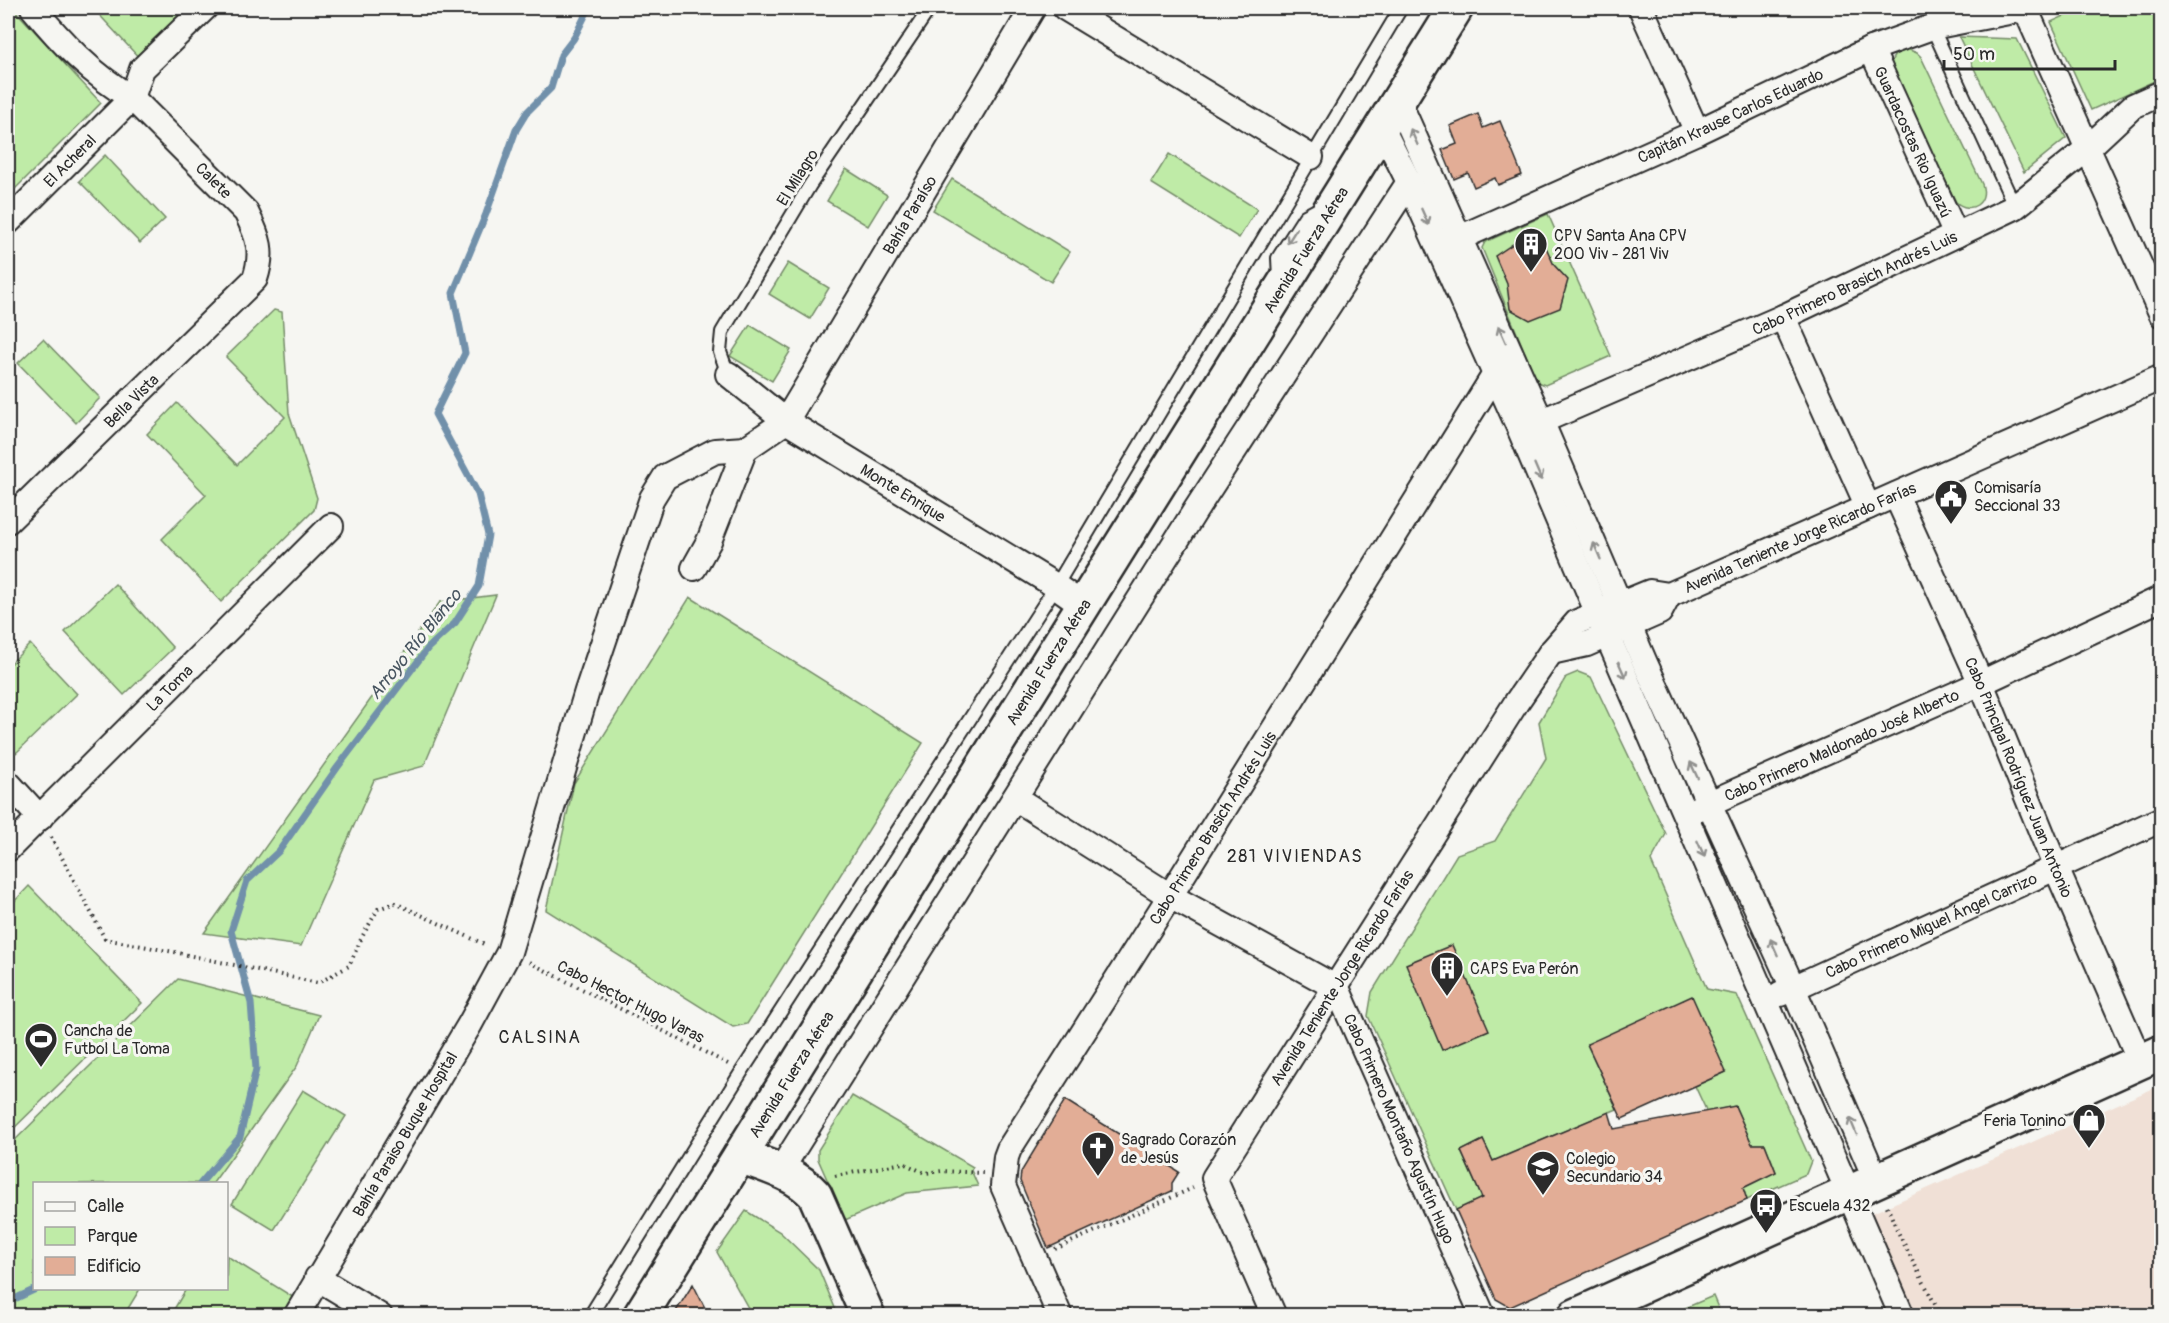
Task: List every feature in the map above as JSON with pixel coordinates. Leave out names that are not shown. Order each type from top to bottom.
[{"type":"main road","name":"Avenida Fuerza Aérea","points":[[640,1316],[1083,605],[1284,292],[1390,113],[1456,8]]},
{"type":"main road","points":[[1575,1316],[2151,1056]]},
{"type":"main road","points":[[740,1156],[792,1178],[819,1201],[868,1316]]},
{"type":"street","name":"Calete","points":[[33,8],[59,40],[111,86],[132,98],[246,212],[257,233],[261,261],[255,279]]},
{"type":"street","points":[[132,98],[142,69],[205,8]]},
{"type":"street","name":"Bahía Paraíso","points":[[786,421],[1033,8]]},
{"type":"street","points":[[1065,8],[1311,157]]},
{"type":"street","points":[[1641,8],[1697,132]]},
{"type":"street","points":[[2027,8],[2087,149],[2162,315]]},
{"type":"street","name":"Capitán Krause Carlos Eduardo","points":[[1449,243],[1697,132],[1871,49],[1932,27],[2027,8]]},
{"type":"street","name":"Guardacostas Rio Iguazú","points":[[1871,49],[1956,235]]},
{"type":"street","name":"Cabo Primero Brasich Andrés Luis","points":[[1531,426],[1783,317],[2015,207],[2087,149],[2133,106],[2162,93]]},
{"type":"street","name":"El Acheral","points":[[8,222],[132,98]]},
{"type":"street","points":[[1390,113],[1409,182],[1449,243]]},
{"type":"street","points":[[1390,113],[1531,426],[1614,620],[1685,814],[1767,1001],[1862,1186]]},
{"type":"street","points":[[792,1178],[1015,798],[1195,511],[1409,182]]},
{"type":"street","name":"Bella Vista","points":[[8,521],[255,279]]},
{"type":"street","points":[[1783,317],[1868,507]]},
{"type":"street","name":"Cabo Primero Brasich Andrés Luis","points":[[1060,1316],[1004,1186],[1006,1157],[1014,1139],[1505,368]]},
{"type":"street","name":"Monte Enrique","points":[[728,374],[786,421],[1056,586],[1083,605]]},
{"type":"street","name":"Avenida Teniente Jorge Ricardo Farías","points":[[1214,1178],[1551,652],[1587,644],[1650,592],[1669,595],[2162,377]]},
{"type":"street","points":[[694,568],[709,541],[745,449],[786,421]]},
{"type":"street","name":"Bahía Paraiso Buque Hospital","points":[[296,1316],[470,1024],[509,952],[586,691],[652,498],[664,477],[688,463],[715,451],[745,449]]},
{"type":"street","name":"Cabo Principal Rodríguez Juan Antonio","points":[[1896,495],[1981,683],[2056,868],[2151,1056]]},
{"type":"street","name":"La Toma","points":[[8,849],[331,526]]},
{"type":"street","name":"Cabo Primero Maldonado José Alberto","points":[[1685,814],[1981,683],[2162,598]]},
{"type":"street","points":[[1614,620],[1709,803],[1793,988],[1862,1186],[1902,1316]]},
{"type":"street","points":[[8,783],[40,818]]},
{"type":"street","points":[[1015,798],[1170,896],[1337,988]]},
{"type":"street","name":"Cabo Primero Miguel Ángel Carrizo","points":[[1767,1001],[2162,819]]},
{"type":"street","name":"Cabo Primero Montaño Agustín Hugo","points":[[1337,988],[1483,1316]]},
{"type":"street","points":[[1214,1178],[1274,1316]]},
{"type":"street","points":[[317,1278],[380,1316]]},
{"type":"lane","name":"El Milagro","points":[[728,374],[720,352],[722,332],[810,185],[930,8]]},
{"type":"lane","points":[[590,1316],[742,1071],[1056,586],[1401,8]]},
{"type":"lane","points":[[1932,27],[2015,207]]},
{"type":"path","name":"Cabo Hector Hugo Varas","points":[[40,818],[105,939],[318,983],[349,966],[378,909],[395,903],[486,945],[509,952],[742,1071]]},
{"type":"path","points":[[792,1178],[826,1178],[903,1163],[925,1173],[1004,1173]]},
{"type":"path","points":[[1035,1258],[1214,1178]]},
{"type":"path","points":[[1862,1186],[1898,1232],[1941,1316]]},
{"type":"shaded area","name":"Feria Tonino","points":[[2161,1085],[2161,1315],[1917,1315],[1870,1214]]},
{"type":"green space","points":[[8,8],[13,8],[101,103],[8,196]]},
{"type":"green space","points":[[93,8],[197,8],[142,61]]},
{"type":"green space","points":[[2082,8],[2161,8],[2161,78],[2091,110],[2051,22]]},
{"type":"green space","points":[[1959,37],[2017,39],[2066,138],[2024,172]]},
{"type":"green space","points":[[1907,49],[1921,57],[1982,184],[1983,197],[1977,205],[1967,207],[1956,202],[1891,70],[1894,56],[1899,51]]},
{"type":"green space","points":[[1169,154],[1257,209],[1239,238],[1151,183]]},
{"type":"green space","points":[[105,155],[165,219],[140,243],[79,181]]},
{"type":"green space","points":[[846,169],[887,195],[868,226],[827,201]]},
{"type":"green space","points":[[952,179],[1070,252],[1051,282],[933,210]]},
{"type":"green space","points":[[1548,214],[1611,356],[1545,385],[1537,382],[1482,248],[1485,242]]},
{"type":"green space","points":[[788,263],[829,288],[810,319],[769,294]]},
{"type":"green space","points":[[274,310],[282,312],[289,413],[317,498],[314,510],[221,602],[162,539],[206,495],[147,434],[177,403],[237,465],[285,417],[226,357]]},
{"type":"green space","points":[[750,325],[791,350],[772,381],[730,356]]},
{"type":"green space","points":[[43,339],[100,398],[76,423],[18,363]]},
{"type":"green space","points":[[115,584],[173,648],[124,695],[65,632]]},
{"type":"green space","points":[[496,595],[424,766],[374,780],[301,946],[204,933],[440,602]]},
{"type":"green space","points":[[690,597],[923,743],[747,1024],[733,1027],[546,910],[574,783]]},
{"type":"green space","points":[[30,644],[77,694],[16,753],[8,743],[8,666]]},
{"type":"green space","points":[[1578,672],[1591,677],[1666,834],[1651,861],[1707,989],[1737,995],[1811,1161],[1806,1174],[1747,1200],[1743,1188],[1776,1172],[1765,1144],[1752,1144],[1735,1106],[1707,1112],[1695,1086],[1726,1072],[1587,1044],[1617,1109],[1493,1161],[1483,1140],[1461,1151],[1482,1198],[1456,1210],[1368,1016],[1372,992],[1457,854],[1495,841],[1546,758],[1539,722],[1566,677]]},
{"type":"green space","name":"Cancha de Futbol La Toma","points":[[29,886],[142,1003],[8,1134],[8,908]]},
{"type":"green space","points":[[178,979],[319,1015],[297,1066],[214,1182],[33,1182],[33,1290],[139,1290],[124,1315],[8,1315],[8,1147]]},
{"type":"green space","points":[[303,1090],[346,1116],[274,1230],[232,1204]]},
{"type":"green space","points":[[852,1096],[973,1167],[971,1170],[978,1186],[907,1193],[845,1220],[818,1159],[818,1150]]},
{"type":"green space","points":[[746,1211],[780,1232],[819,1270],[838,1315],[752,1315],[717,1252]]},
{"type":"green space","points":[[228,1257],[296,1299],[286,1315],[170,1316],[185,1290],[228,1290]]},
{"type":"green space","points":[[1713,1296],[1721,1315],[1669,1315]]},
{"type":"building","points":[[1478,114],[1483,128],[1500,121],[1522,175],[1498,185],[1495,178],[1474,187],[1468,173],[1454,179],[1442,150],[1457,144],[1450,126]]},
{"type":"building","name":"CPV Santa Ana CPV 200 Viv - 281 Viv","points":[[1540,234],[1554,265],[1568,280],[1560,308],[1530,320],[1510,309],[1507,284],[1495,256],[1513,244]]},
{"type":"building","name":"CAPS Eva Perón","points":[[1452,945],[1489,1030],[1442,1050],[1406,964]]},
{"type":"building","points":[[1692,996],[1726,1072],[1622,1119],[1587,1044]]},
{"type":"building","name":"Sagrado Corazón de Jesús","points":[[1065,1100],[1179,1172],[1172,1183],[1172,1191],[1048,1248],[1020,1181],[1021,1172]]},
{"type":"building","points":[[1735,1106],[1752,1144],[1765,1144],[1776,1172],[1743,1188],[1747,1200],[1510,1307],[1496,1299],[1456,1210],[1482,1198],[1461,1151],[1483,1140],[1493,1161],[1609,1112],[1614,1129]]},
{"type":"building","points":[[693,1284],[709,1316],[673,1316]]},
{"type":"waterway","name":"Arroyo Río Blanco","points":[[202,1182],[240,1137],[256,1069],[251,1003],[231,931],[247,881],[279,851],[337,768],[428,648],[455,623],[479,586],[488,535],[478,494],[435,414],[465,353],[453,293],[486,214],[516,130],[527,112],[551,88],[561,55],[574,38],[587,12],[596,8]]},
{"type":"waterway","name":"Arroyo Río Blanco","points":[[8,1302],[34,1290]]},
{"type":"place","name":"CPV Santa Ana CPV 200 Viv - 281 Viv","points":[[1531,273]]},
{"type":"place","name":"Comisaría Seccional 33","points":[[1951,525]]},
{"type":"place","name":"CAPS Eva Perón","points":[[1447,997]]},
{"type":"place","name":"Cancha de Futbol La Toma","points":[[41,1068]]},
{"type":"place","name":"Feria Tonino","points":[[2089,1149]]},
{"type":"place","name":"Sagrado Corazón de Jesús","points":[[1098,1177]]},
{"type":"place","name":"Colegio Secundario 34","points":[[1543,1196]]},
{"type":"place","name":"Escuela 432","points":[[1766,1234]]},
{"type":"district","name":"281 VIVIENDAS","points":[[1295,856]]},
{"type":"district","name":"CALSINA","points":[[540,1037]]}]
